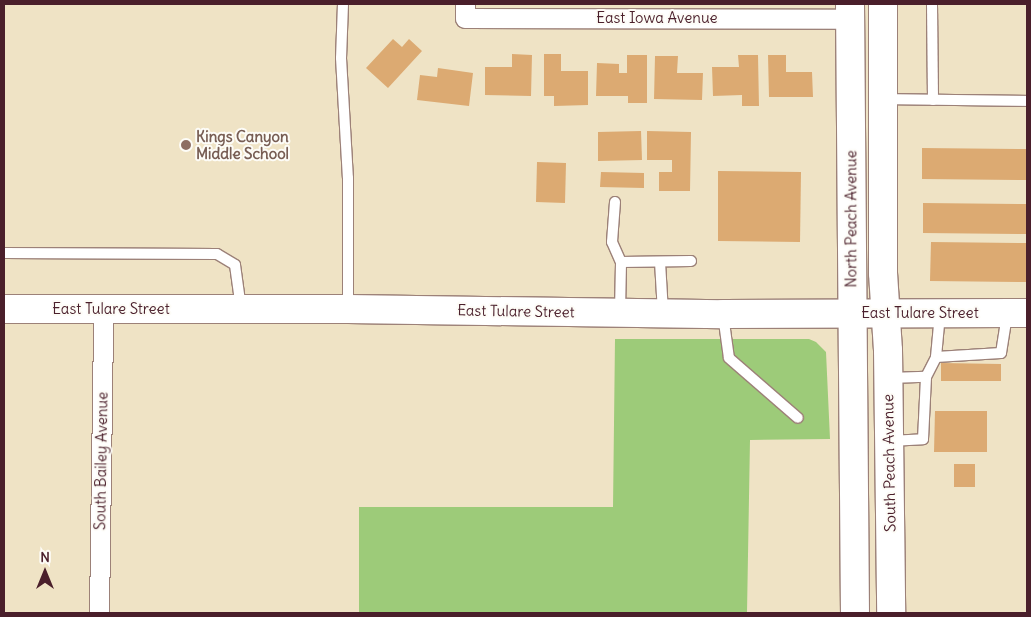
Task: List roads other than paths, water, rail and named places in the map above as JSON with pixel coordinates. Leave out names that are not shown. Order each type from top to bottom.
[{"type":"main road","name":"North Peach Avenue","points":[[883,4],[884,313]]},
{"type":"main road","name":"North Peach Avenue","points":[[850,11],[855,613]]},
{"type":"main road","name":"East Tulare Street","points":[[4,309],[348,309],[723,314],[1017,313]]},
{"type":"main road","name":"South Peach Avenue","points":[[884,313],[888,378],[890,613]]},
{"type":"street","name":"East Iowa Avenue","points":[[465,11],[850,11]]},
{"type":"street","name":"South Bailey Avenue","points":[[99,613],[103,309]]},
{"type":"lane","points":[[343,4],[341,58],[348,178],[348,309]]},
{"type":"lane","points":[[932,4],[933,100]]},
{"type":"lane","points":[[882,99],[1027,101]]},
{"type":"lane","points":[[615,202],[612,242],[621,262],[620,312]]},
{"type":"lane","points":[[4,253],[217,254],[235,265],[241,309]]},
{"type":"lane","points":[[621,262],[691,261]]},
{"type":"lane","points":[[660,262],[663,313]]},
{"type":"lane","points":[[936,358],[1001,353],[1017,313]]},
{"type":"lane","points":[[723,314],[729,358],[798,418]]},
{"type":"lane","points":[[888,442],[922,440],[926,377],[936,358],[940,314]]},
{"type":"lane","points":[[888,378],[926,377]]},
{"type":"place","name":"Kings Canyon Middle School","points":[[186,145]]}]
